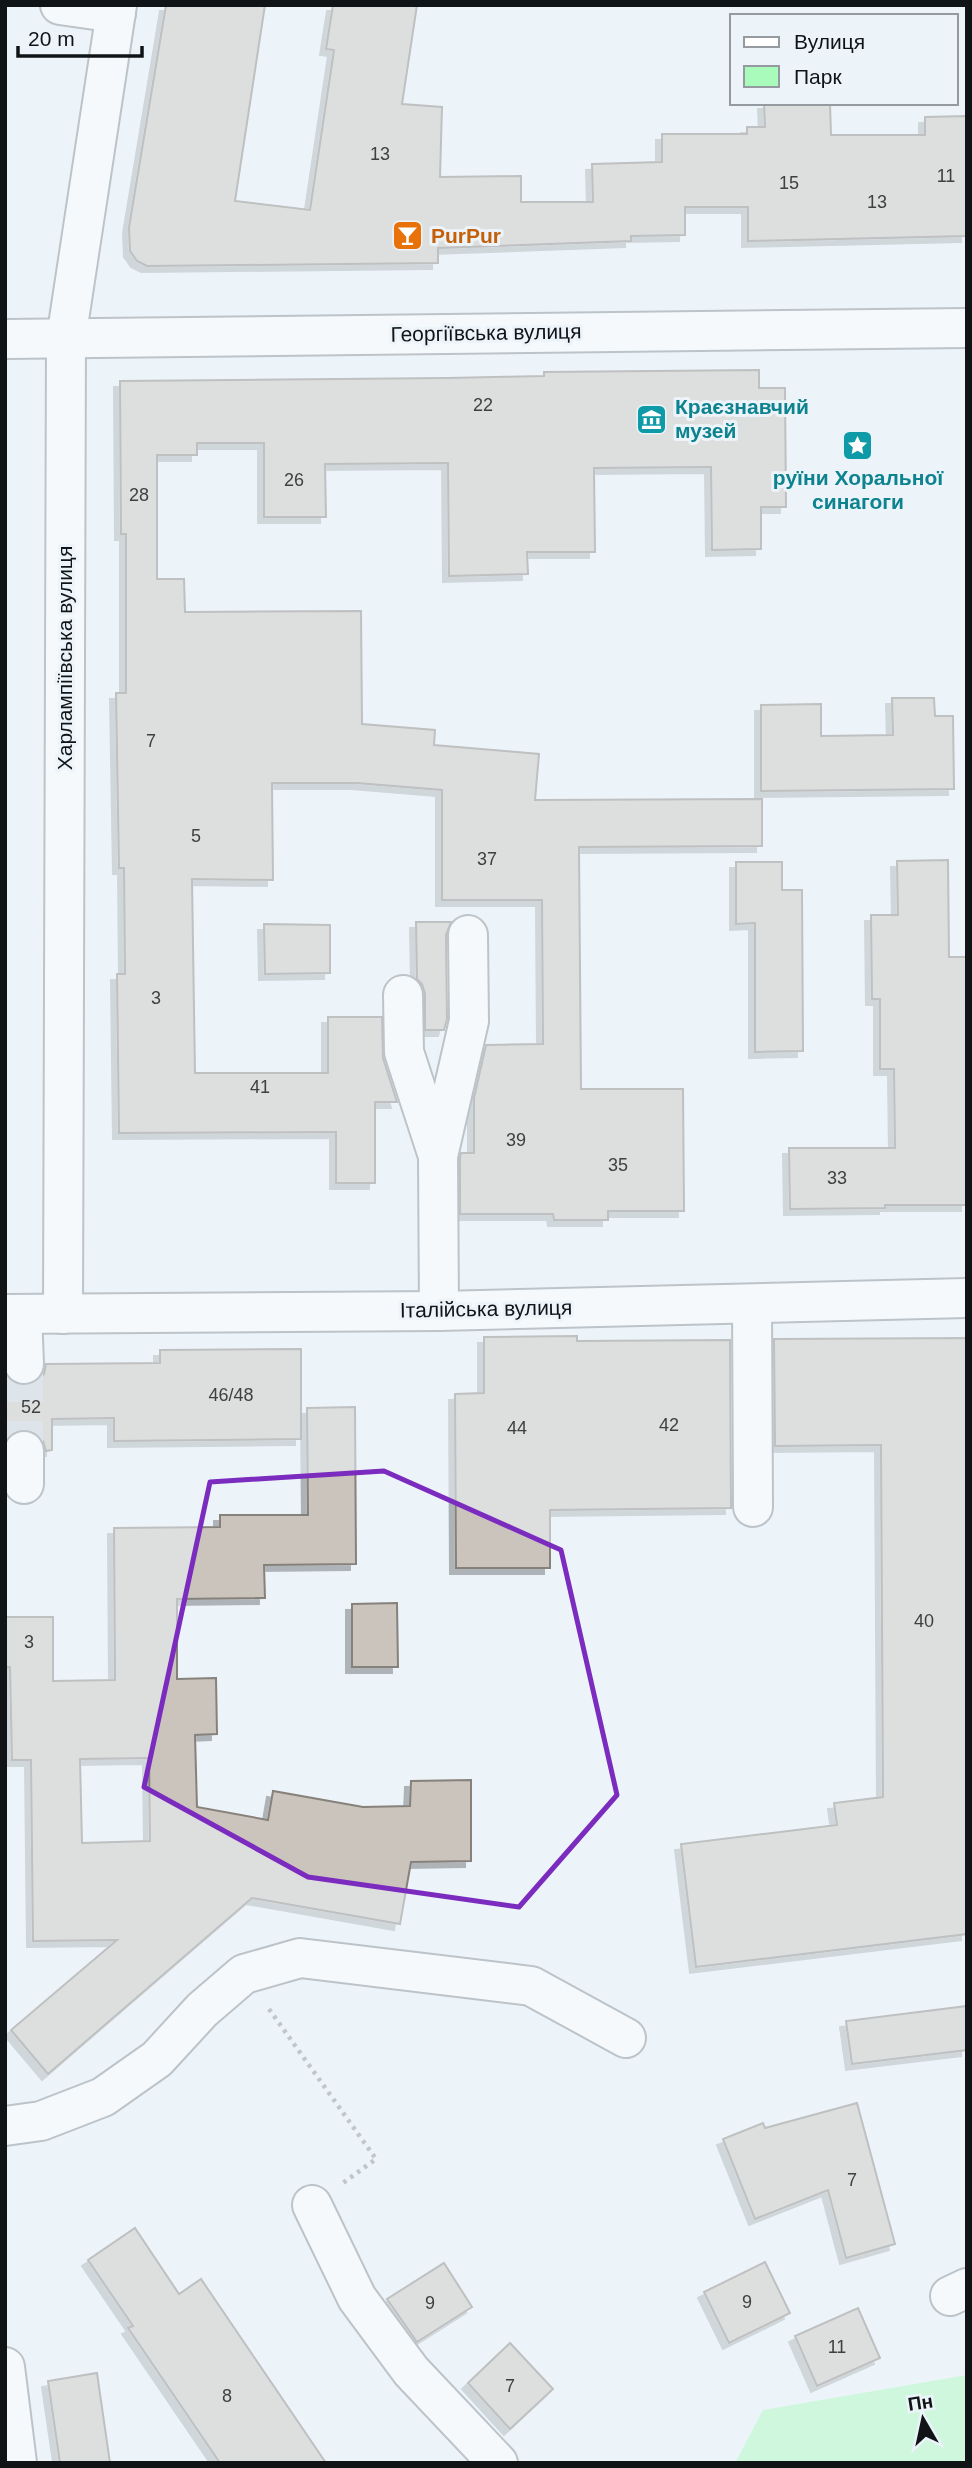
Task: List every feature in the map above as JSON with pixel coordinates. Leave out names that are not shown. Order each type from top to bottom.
[{"type":"street","points":[[60,5],[116,9]]},
{"type":"street","name":"Харлампіївська вулиця","points":[[63,1314],[66,338],[116,9]]},
{"type":"street","name":"Георгіївська вулиця","points":[[5,339],[967,328]]},
{"type":"street","points":[[439,1311],[438,1156],[469,1021],[468,935]]},
{"type":"street","points":[[403,995],[404,1052],[438,1156]]},
{"type":"street","name":"Італійська вулиця","points":[[14,1314],[439,1311],[967,1298]]},
{"type":"street","points":[[752,1304],[753,1507]]},
{"type":"street","points":[[14,1314],[24,1364]]},
{"type":"street","points":[[5,2126],[41,2121],[103,2097],[157,2059],[202,2010],[244,1974],[300,1958],[531,1986],[626,2038]]},
{"type":"street","points":[[312,2204],[357,2298],[411,2371],[498,2463]]},
{"type":"street","points":[[5,2367],[18,2463]]},
{"type":"path","points":[[244,1974],[376,2159]]},
{"type":"highlighted area","points":[[384,1471],[561,1550],[617,1795],[519,1907],[308,1877],[144,1787],[210,1482]]},
{"type":"green space","points":[[967,2375],[967,2463],[735,2463],[763,2410]]},
{"type":"building","points":[[166,5],[265,5],[235,201],[310,210],[334,50],[326,49],[333,5],[417,5],[402,104],[442,107],[440,177],[521,176],[521,202],[593,202],[592,164],[662,162],[662,134],[747,134],[747,127],[765,127],[764,105],[830,105],[831,135],[925,135],[925,117],[967,116],[967,236],[748,241],[748,207],[685,207],[685,235],[631,236],[631,241],[438,248],[438,263],[147,266],[137,261],[130,251],[129,227]]},
{"type":"building","points":[[759,370],[759,388],[785,388],[786,507],[761,507],[761,549],[712,550],[711,467],[594,468],[595,552],[527,552],[528,574],[449,576],[448,463],[325,464],[326,517],[264,517],[264,443],[197,443],[197,455],[157,455],[157,579],[184,579],[185,612],[361,611],[362,724],[435,730],[434,745],[539,754],[535,800],[762,799],[762,846],[579,847],[581,1089],[683,1089],[684,1211],[608,1211],[608,1220],[554,1220],[553,1214],[460,1214],[460,1158],[461,1153],[474,1153],[474,1098],[486,1045],[543,1044],[542,900],[442,900],[442,790],[357,783],[272,783],[273,880],[192,879],[195,1073],[328,1073],[328,1017],[382,1017],[383,1058],[397,1102],[375,1102],[375,1183],[336,1183],[336,1132],[119,1133],[117,974],[125,974],[124,868],[119,868],[116,693],[126,693],[126,534],[121,534],[120,381],[447,378],[544,376],[544,372]]},
{"type":"building","points":[[892,698],[934,698],[935,716],[953,716],[954,789],[761,791],[761,705],[821,704],[821,736],[893,735]]},
{"type":"building","points":[[948,860],[949,957],[967,957],[967,1205],[790,1209],[789,1148],[895,1148],[894,1069],[880,1069],[880,999],[872,999],[871,915],[898,915],[897,861]]},
{"type":"building","points":[[736,862],[782,862],[782,890],[802,890],[803,1051],[755,1052],[755,923],[736,924]]},
{"type":"building","points":[[416,922],[451,922],[446,935],[447,1019],[444,1030],[425,1030],[425,994],[417,979]]},
{"type":"building","points":[[264,924],[330,925],[330,973],[265,974]]},
{"type":"building","points":[[577,1336],[577,1341],[730,1340],[731,1508],[550,1510],[550,1568],[456,1568],[455,1394],[484,1393],[484,1337]]},
{"type":"building","points":[[967,1338],[967,1934],[696,1967],[681,1844],[837,1825],[834,1803],[883,1797],[881,1445],[775,1446],[774,1339]]},
{"type":"building","points":[[301,1349],[301,1439],[114,1441],[114,1418],[52,1419],[52,1450],[46,1451],[43,1441],[35,1432],[25,1429],[14,1432],[5,1440],[5,1375],[13,1383],[26,1386],[36,1382],[44,1374],[46,1364],[160,1363],[160,1350]]},
{"type":"building","points":[[355,1407],[356,1564],[264,1565],[265,1598],[177,1599],[177,1679],[216,1678],[217,1734],[195,1735],[197,1807],[268,1820],[273,1791],[363,1807],[410,1806],[411,1781],[471,1780],[471,1861],[411,1862],[400,1924],[252,1898],[48,2074],[11,2030],[117,1940],[33,1941],[31,1760],[12,1760],[10,1667],[5,1667],[5,1617],[53,1617],[53,1681],[115,1680],[114,1528],[220,1527],[220,1515],[308,1515],[307,1408]],"holes":[[[149,1758],[150,1841],[82,1843],[80,1759]]]},
{"type":"building","points":[[397,1603],[398,1667],[352,1667],[352,1604]]},
{"type":"building","points":[[967,2006],[967,2050],[852,2064],[846,2021]]},
{"type":"building","points":[[857,2103],[895,2244],[846,2258],[828,2190],[755,2219],[723,2139],[763,2123],[765,2128]]},
{"type":"building","points":[[135,2228],[179,2294],[201,2279],[326,2463],[220,2463],[128,2328],[133,2326],[88,2260]]},
{"type":"building","points":[[765,2262],[790,2313],[729,2343],[704,2292]]},
{"type":"building","points":[[444,2263],[472,2307],[417,2342],[387,2299]]},
{"type":"building","points":[[858,2308],[880,2358],[817,2386],[795,2336]]},
{"type":"building","points":[[510,2343],[553,2389],[510,2429],[468,2383]]},
{"type":"building","points":[[97,2373],[110,2463],[60,2463],[48,2381]]},
{"type":"tunnel","points":[[24,1364],[24,1451]]},
{"type":"place","name":"PurPur","points":[[408,236]]},
{"type":"place","name":"Краєзнавчий музей","points":[[652,419]]},
{"type":"place","name":"руїни Хоральної синагоги","points":[[858,446]]}]
